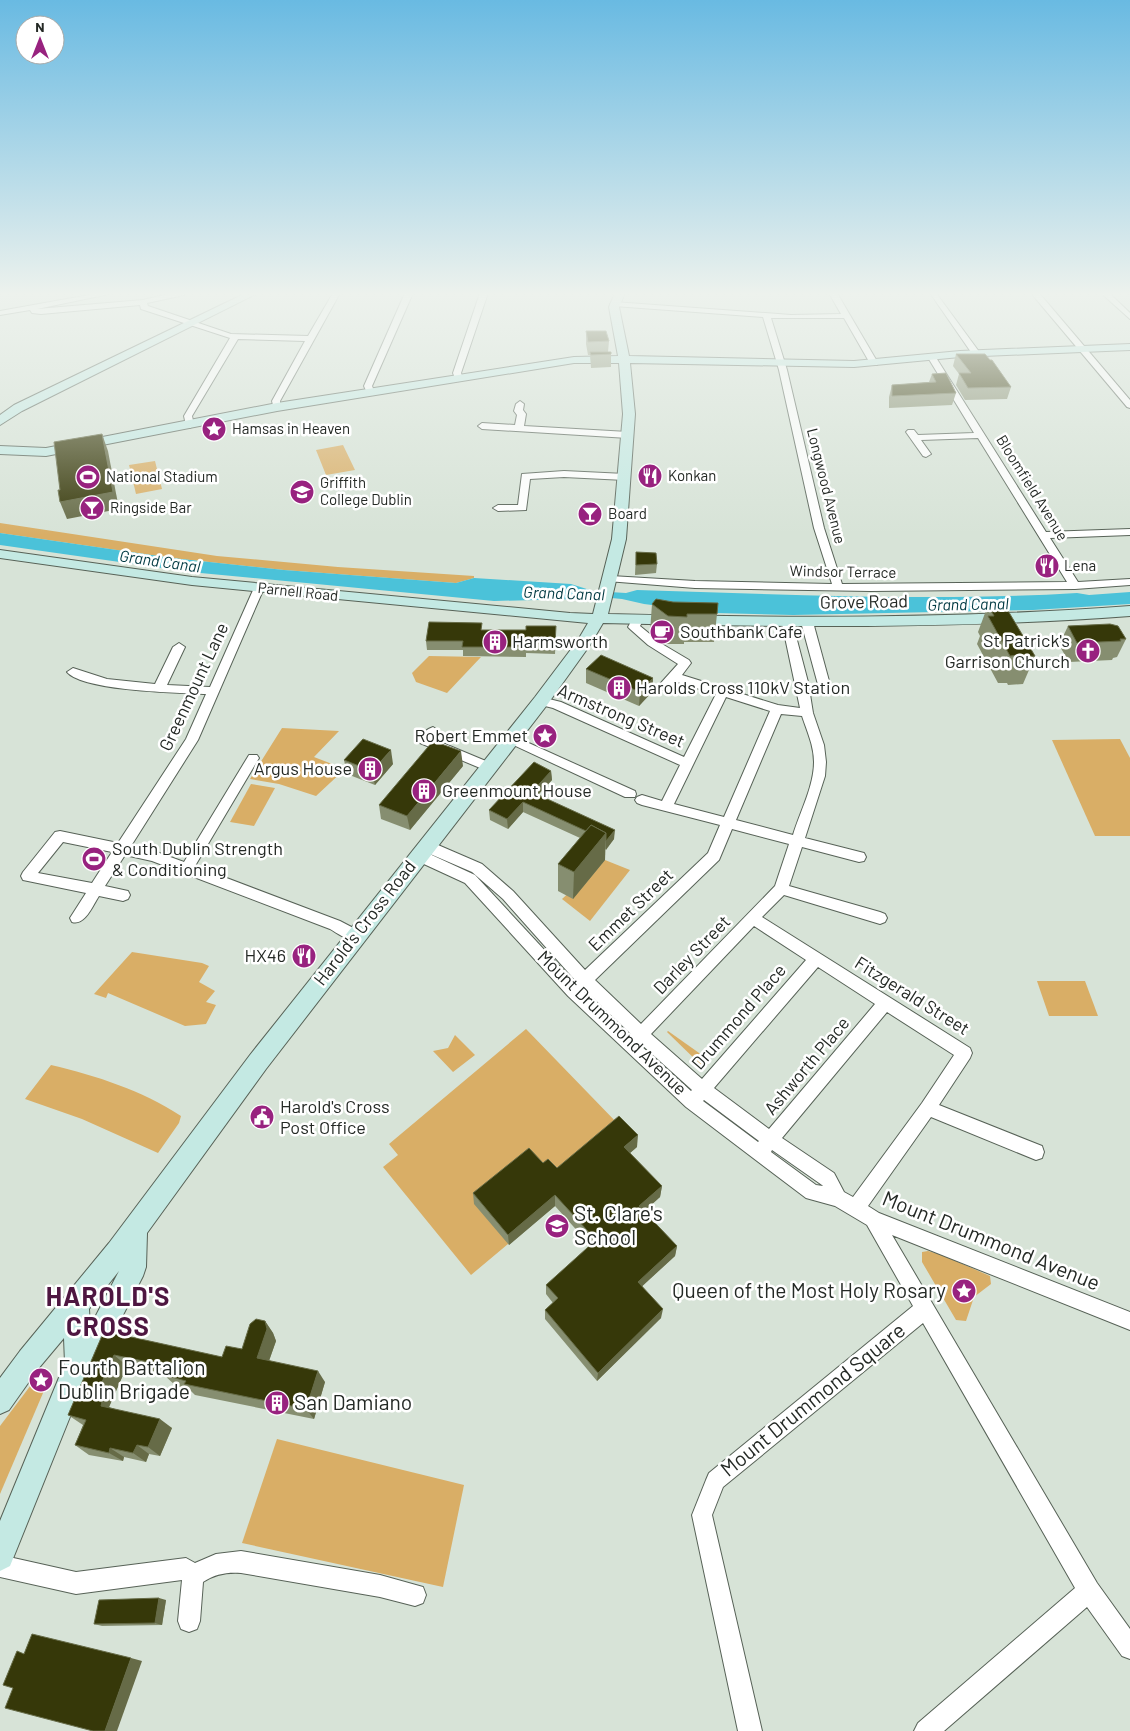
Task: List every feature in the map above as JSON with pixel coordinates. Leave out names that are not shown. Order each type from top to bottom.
[{"type":"main road","name":"Harold's Cross Road","points":[[76,1305],[258,1062],[422,850],[542,701],[585,642],[598,620],[609,589],[620,534],[628,435],[629,391],[626,374]]},
{"type":"main road","points":[[0,450],[46,452],[277,407],[459,379]]},
{"type":"main road","name":"Parnell Road","points":[[0,554],[174,579],[480,611],[598,620]]},
{"type":"main road","name":"Grove Road","points":[[638,620],[788,623],[1041,617],[1130,611]]},
{"type":"main road","points":[[0,1556],[78,1363],[94,1345],[134,1267],[135,1228]]},
{"type":"main road","points":[[76,1305],[78,1363]]},
{"type":"street","points":[[0,421],[18,408],[88,374]]},
{"type":"street","points":[[190,425],[188,416],[213,374]]},
{"type":"street","points":[[277,407],[276,401],[291,374]]},
{"type":"street","points":[[371,393],[368,386],[373,374]]},
{"type":"street","points":[[457,374],[459,379],[491,374]]},
{"type":"street","name":"Longwood Avenue","points":[[784,374],[819,528],[838,587]]},
{"type":"street","name":"Bloomfield Avenue","points":[[942,374],[1075,586]]},
{"type":"street","points":[[1104,374],[1130,405]]},
{"type":"street","points":[[518,428],[522,414],[518,412],[520,404]]},
{"type":"street","points":[[482,426],[628,435]]},
{"type":"street","points":[[926,454],[913,435],[981,435]]},
{"type":"street","points":[[498,508],[523,508],[525,476],[564,474],[625,477]]},
{"type":"street","points":[[1043,535],[1130,532]]},
{"type":"street","points":[[1075,586],[1130,582]]},
{"type":"street","name":"Windsor Terrace","points":[[609,589],[753,586],[919,589],[1075,586]]},
{"type":"street","name":"Greenmount Lane","points":[[122,848],[192,740],[259,588]]},
{"type":"street","name":"Grove Road","points":[[598,620],[638,620]]},
{"type":"street","points":[[638,620],[634,627],[643,636],[659,650],[685,663],[675,677],[664,687]]},
{"type":"street","points":[[806,622],[826,692]]},
{"type":"street","points":[[788,623],[802,682],[807,713],[818,745],[820,762],[819,776],[781,889],[880,918]]},
{"type":"street","points":[[159,688],[179,647]]},
{"type":"street","points":[[73,672],[86,678],[120,686],[214,691]]},
{"type":"street","points":[[675,677],[722,694],[778,709],[807,713]]},
{"type":"street","points":[[666,806],[722,694]]},
{"type":"street","name":"Armstrong Street","points":[[542,701],[557,705],[687,763]]},
{"type":"street","points":[[730,822],[778,709]]},
{"type":"street","points":[[429,736],[492,764]]},
{"type":"street","points":[[511,740],[636,797],[860,857]]},
{"type":"street","points":[[187,868],[253,758]]},
{"type":"street","name":"Emmet Street","points":[[579,986],[714,856],[730,822]]},
{"type":"street","points":[[123,895],[28,876],[60,836],[154,856],[335,925],[356,936]]},
{"type":"street","points":[[77,918],[122,848]]},
{"type":"street","name":"Mount Drummond Avenue","points":[[422,850],[470,879],[579,986],[630,1046],[692,1102],[812,1192],[838,1198],[874,1220],[1130,1321]]},
{"type":"street","name":"Darley Street","points":[[630,1046],[781,889]]},
{"type":"street","name":"Fitzgerald Street","points":[[752,918],[964,1053],[928,1108],[855,1209]]},
{"type":"street","name":"Drummond Place","points":[[692,1102],[816,959]]},
{"type":"street","name":"Mount Drummond Avenue","points":[[579,986],[641,1034],[703,1090],[828,1179],[838,1198]]},
{"type":"street","name":"Ashworth Place","points":[[759,1154],[885,1003]]},
{"type":"street","points":[[928,1108],[1036,1152]]},
{"type":"street","points":[[874,1220],[1089,1591],[1130,1648]]},
{"type":"street","name":"Harold's Cross Road","points":[[0,1401],[30,1360],[76,1305]]},
{"type":"street","name":"Mount Drummond Square","points":[[750,1731],[702,1515],[716,1480],[926,1309]]},
{"type":"street","points":[[189,1621],[193,1576],[203,1568],[232,1561],[380,1586],[415,1595]]},
{"type":"street","points":[[0,1566],[76,1583],[186,1569],[193,1576]]},
{"type":"street","points":[[926,1731],[1089,1591]]},
{"type":"shaded area","points":[[343,445],[355,470],[326,475],[316,450]]},
{"type":"shaded area","points":[[155,461],[162,489],[136,494],[129,465]]},
{"type":"shaded area","points":[[0,523],[217,556],[338,567],[474,576],[474,578],[456,583],[284,570],[172,558],[0,533]]},
{"type":"shaded area","points":[[429,656],[481,657],[447,693],[416,682],[412,673]]},
{"type":"shaded area","points":[[282,728],[339,731],[314,757],[345,769],[316,796],[279,784],[250,779]]},
{"type":"shaded area","points":[[1120,739],[1130,758],[1130,836],[1095,836],[1052,740]]},
{"type":"shaded area","points":[[251,784],[275,788],[254,826],[230,822]]},
{"type":"shaded area","points":[[605,860],[630,870],[590,921],[562,899]]},
{"type":"shaded area","points":[[132,952],[202,963],[209,966],[199,982],[215,991],[206,1002],[216,1005],[206,1024],[185,1026],[108,993],[106,998],[94,994]]},
{"type":"shaded area","points":[[1037,981],[1085,981],[1098,1016],[1049,1016]]},
{"type":"shaded area","points":[[526,1029],[620,1126],[508,1244],[471,1275],[383,1167],[398,1155],[389,1144]]},
{"type":"shaded area","points":[[668,1031],[709,1060],[703,1067]]},
{"type":"shaded area","points":[[455,1035],[475,1055],[453,1072],[433,1051],[448,1048]]},
{"type":"shaded area","points":[[51,1065],[102,1079],[134,1091],[181,1116],[179,1123],[158,1153],[82,1119],[25,1099]]},
{"type":"shaded area","points":[[928,1251],[942,1255],[990,1276],[991,1284],[974,1297],[966,1321],[956,1320],[922,1262],[922,1252]]},
{"type":"shaded area","points":[[34,1381],[46,1386],[0,1494],[0,1426]]},
{"type":"shaded area","points":[[277,1439],[464,1485],[443,1587],[242,1543]]},
{"type":"water","name":"Grand Canal","points":[[0,533],[172,558],[284,570],[456,583],[474,578],[571,584],[593,591],[626,593],[637,590],[912,597],[1022,596],[1077,593],[1089,595],[1130,592],[1130,604],[1033,610],[793,615],[715,613],[590,596],[573,599],[494,601],[190,572],[0,545]]},
{"type":"building","points":[[932,374],[946,374],[956,393],[892,396],[892,385],[936,382]]},
{"type":"building","points":[[959,374],[1002,374],[1011,387],[968,388]]},
{"type":"building","name":"National Stadium","points":[[102,434],[113,492],[60,502],[54,442]]},
{"type":"building","points":[[636,552],[656,553],[657,564],[636,565]]},
{"type":"building","points":[[656,599],[673,602],[718,603],[717,614],[687,614],[687,617],[668,616],[652,604]]},
{"type":"building","points":[[1004,604],[1035,656],[1010,656],[988,616],[994,616],[988,605]]},
{"type":"building","points":[[429,622],[482,623],[481,630],[526,630],[526,626],[556,626],[555,644],[526,644],[525,647],[462,647],[463,641],[426,641]]},
{"type":"building","points":[[1110,624],[1118,626],[1126,639],[1120,639],[1121,641],[1077,643],[1068,626]]},
{"type":"building","points":[[601,655],[653,678],[640,692],[586,669]]},
{"type":"building","points":[[363,739],[391,750],[372,771],[344,760]]},
{"type":"building","points":[[433,741],[461,751],[407,816],[379,805]]},
{"type":"building","points":[[534,762],[551,771],[532,792],[615,830],[606,841],[606,833],[591,825],[586,831],[523,802],[507,819],[489,810]]},
{"type":"building","points":[[591,825],[606,833],[574,872],[558,864]]},
{"type":"building","points":[[619,1116],[638,1135],[624,1147],[662,1186],[639,1206],[677,1246],[638,1282],[663,1309],[598,1373],[545,1310],[558,1298],[546,1285],[596,1240],[555,1195],[508,1235],[473,1193],[529,1148],[543,1163],[548,1159],[557,1168]]},
{"type":"building","name":"San Damiano","points":[[256,1319],[265,1321],[267,1329],[257,1358],[318,1371],[306,1409],[184,1384],[186,1381],[164,1375],[168,1366],[114,1355],[94,1400],[102,1402],[101,1406],[160,1419],[148,1447],[137,1445],[133,1453],[110,1448],[109,1453],[75,1445],[86,1420],[68,1415],[104,1331],[222,1357],[226,1346],[242,1349],[250,1324]]},
{"type":"building","points":[[159,1598],[155,1623],[94,1624],[99,1600]]},
{"type":"building","points":[[32,1634],[131,1658],[105,1731],[93,1731],[5,1708],[13,1688],[3,1685],[17,1651],[24,1654]]},
{"type":"place","name":"Hamsas in Heaven","points":[[214,429]]},
{"type":"place","name":"Konkan","points":[[650,476]]},
{"type":"place","name":"National Stadium","points":[[88,477]]},
{"type":"place","name":"Griffith College Dublin","points":[[302,492]]},
{"type":"place","name":"Ringside Bar","points":[[92,508]]},
{"type":"place","name":"Board","points":[[590,514]]},
{"type":"place","name":"Lena","points":[[1047,566]]},
{"type":"place","name":"Southbank Cafe","points":[[662,632]]},
{"type":"place","name":"Harmsworth","points":[[495,642]]},
{"type":"place","name":"St Patrick's Garrison Church","points":[[1088,651]]},
{"type":"place","name":"Harolds Cross 110kV Station","points":[[619,688]]},
{"type":"place","name":"Robert Emmet","points":[[545,736]]},
{"type":"place","name":"Argus House","points":[[370,769]]},
{"type":"place","name":"Greenmount House","points":[[424,791]]},
{"type":"place","name":"South Dublin Strength & Conditioning","points":[[94,859]]},
{"type":"place","name":"HX46","points":[[304,956]]},
{"type":"place","name":"Harold's Cross Post Office","points":[[262,1117]]},
{"type":"place","name":"St. Clare's School","points":[[557,1226]]},
{"type":"place","name":"Queen of the Most Holy Rosary","points":[[964,1291]]},
{"type":"place","name":"Fourth Battalion Dublin Brigade","points":[[41,1380]]},
{"type":"place","name":"San Damiano","points":[[277,1403]]},
{"type":"district","name":"HAROLD'S CROSS","points":[[108,1312]]}]
